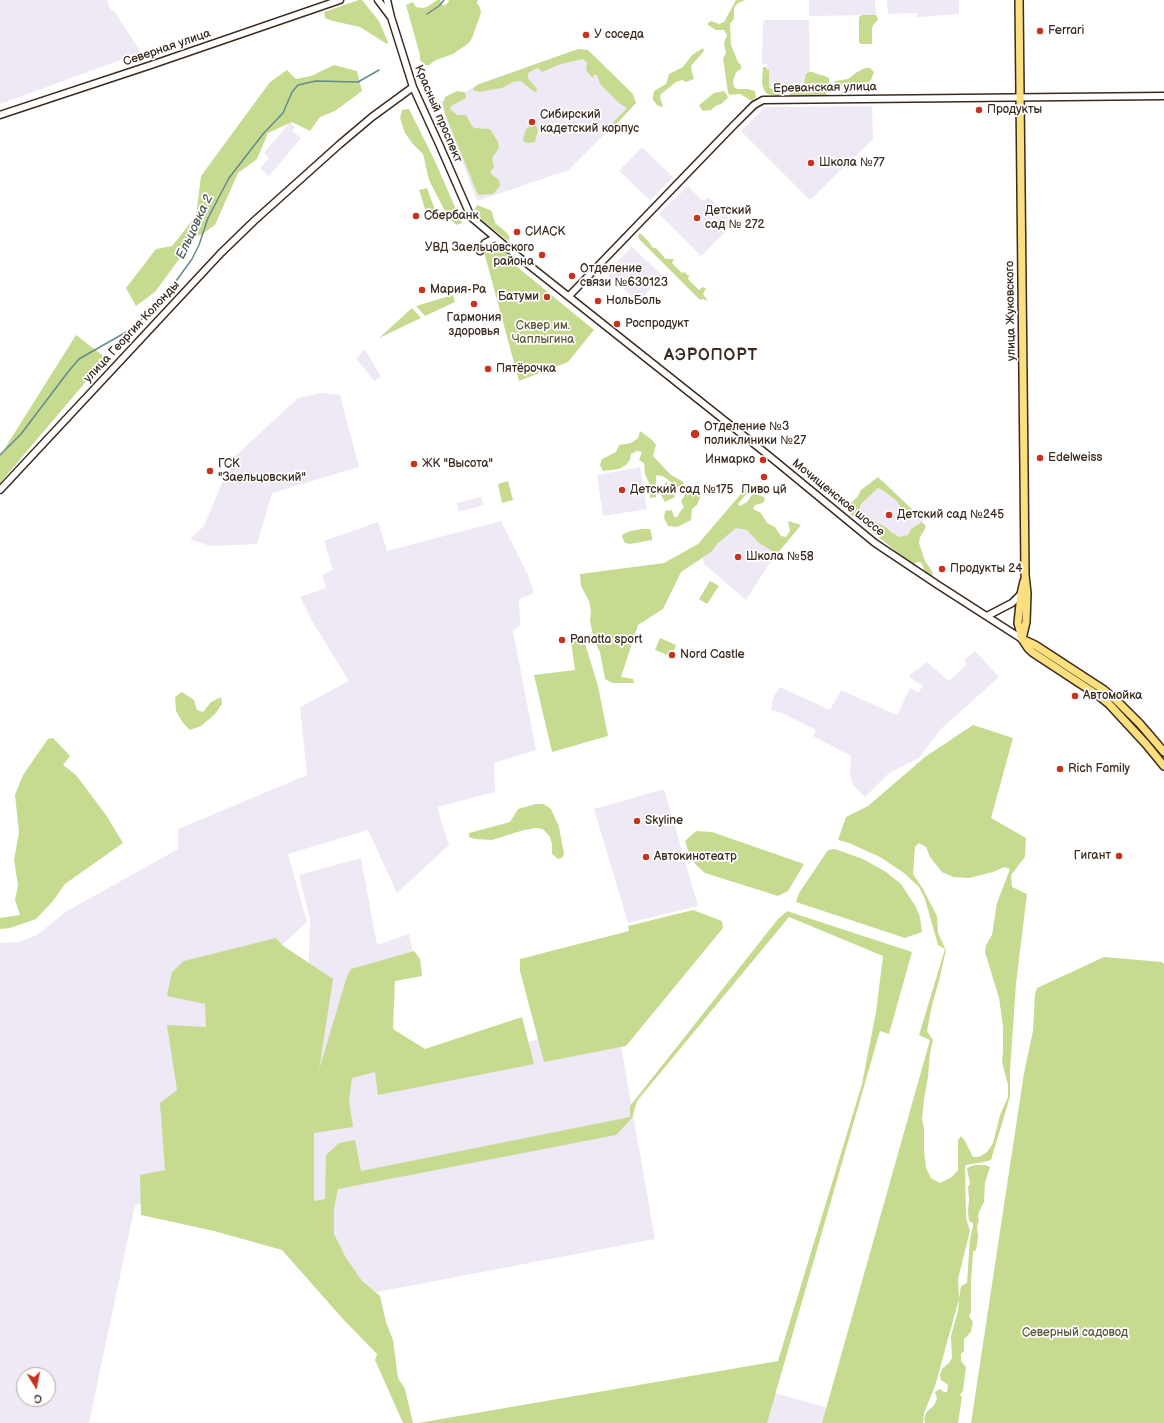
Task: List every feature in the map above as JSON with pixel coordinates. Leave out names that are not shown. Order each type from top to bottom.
[{"type":"main road","name":"Северная улица","points":[[0,115],[124,75],[340,0]]},
{"type":"main road","name":"Красный проспект","points":[[378,0],[391,17]]},
{"type":"main road","name":"Красный проспект","points":[[387,0],[413,87],[440,144],[471,217]]},
{"type":"main road","name":"улица Жуковского","points":[[1020,0],[1025,575],[1027,593],[1024,617]]},
{"type":"main road","name":"улица Георгия Колонды","points":[[0,490],[221,253],[254,221],[345,139],[377,113],[413,87]]},
{"type":"main road","name":"Ереванская улица","points":[[569,296],[733,126],[759,102],[769,99],[1164,96]]},
{"type":"main road","name":"Мочищенское шоссе","points":[[471,217],[495,238],[768,455],[875,543],[1022,639],[1035,645],[1080,673],[1115,699],[1140,724],[1164,752]]},
{"type":"main road","points":[[480,250],[485,243],[495,238]]},
{"type":"main road","points":[[1025,575],[1021,594],[1024,617],[1029,637],[1035,645]]},
{"type":"main road","points":[[987,616],[1012,603],[1021,594]]},
{"type":"main road","points":[[1022,639],[1024,617]]},
{"type":"main road","points":[[1024,617],[1018,623],[1022,639],[1032,652],[1109,704],[1164,766]]},
{"type":"shaded area","points":[[0,0],[107,0],[111,11],[114,11],[139,51],[137,54],[0,104]]},
{"type":"shaded area","points":[[809,0],[875,0],[876,15],[809,16]]},
{"type":"shaded area","points":[[887,0],[959,0],[959,14],[917,17],[917,13],[888,14]]},
{"type":"shaded area","points":[[765,20],[809,20],[810,76],[797,87],[769,87],[767,64],[762,64],[763,23]]},
{"type":"shaded area","name":"Сибирский кадетский корпус","points":[[579,49],[635,103],[569,170],[477,201],[440,102],[467,91],[478,84]]},
{"type":"shaded area","name":"Школа №77","points":[[872,106],[873,139],[810,200],[741,131],[765,107]]},
{"type":"shaded area","points":[[290,122],[295,127],[292,131],[301,138],[269,176],[260,168],[269,158],[264,153]]},
{"type":"shaded area","points":[[642,147],[673,177],[650,200],[619,171]]},
{"type":"shaded area","name":"Детский сад № 272","points":[[688,186],[703,201],[708,197],[734,223],[701,256],[659,214]]},
{"type":"shaded area","points":[[632,247],[663,276],[638,302],[606,273]]},
{"type":"shaded area","points":[[365,349],[381,377],[374,381],[356,358]]},
{"type":"shaded area","points":[[322,393],[340,395],[359,467],[272,493],[257,544],[210,546],[190,539],[204,526],[232,459],[298,398]]},
{"type":"shaded area","name":"Детский сад №175","points":[[640,467],[647,509],[603,516],[597,475]]},
{"type":"shaded area","name":"Детский сад №245","points":[[878,482],[924,522],[903,544],[853,507]]},
{"type":"shaded area","points":[[481,497],[484,505],[459,512],[457,503]]},
{"type":"shaded area","name":"Школа №58","points":[[740,510],[783,542],[746,600],[704,564],[701,550]]},
{"type":"shaded area","points":[[501,521],[528,575],[534,593],[519,599],[520,625],[513,631],[536,750],[494,763],[495,792],[437,807],[449,845],[397,893],[368,830],[288,854],[307,922],[282,945],[206,1192],[135,1205],[89,1423],[0,1423],[0,943],[19,942],[37,935],[67,911],[178,849],[178,829],[307,775],[300,707],[349,681],[312,621],[300,597],[326,588],[322,575],[333,570],[324,541],[378,522],[387,551]]},
{"type":"shaded area","points":[[975,651],[999,677],[941,729],[919,758],[889,773],[865,797],[853,785],[850,775],[851,756],[813,736],[816,730],[782,713],[771,710],[773,698],[780,687],[830,710],[841,690],[897,715],[910,688],[918,693],[923,686],[909,677],[910,675],[927,662],[949,681],[967,664],[964,660]]},
{"type":"shaded area","name":"Автокинотеатр","points":[[664,789],[698,906],[628,923],[594,809]]},
{"type":"shaded area","points":[[361,858],[377,945],[409,934],[417,972],[369,988],[388,1071],[617,1023],[655,1239],[330,1301],[294,1193],[308,987],[310,919],[299,875]]},
{"type":"shaded area","points":[[717,1377],[875,1421],[874,1423],[702,1423]]},
{"type":"green space","points":[[362,0],[379,21],[388,42],[387,44],[360,27],[325,18],[324,12]]},
{"type":"green space","points":[[437,0],[440,0],[443,6],[448,3],[449,0],[478,0],[477,3],[481,13],[469,43],[453,54],[436,60],[429,65],[425,65],[420,60],[420,55],[406,5],[413,2],[416,7],[422,8],[427,7]]},
{"type":"green space","points":[[736,0],[745,0],[738,3],[734,8],[734,19],[730,24],[731,45],[738,62],[741,65],[741,69],[736,72],[733,81],[734,87],[737,89],[748,89],[755,91],[756,97],[752,101],[740,94],[730,95],[728,93],[723,58],[726,53],[724,43],[727,35],[724,30],[716,30],[708,25],[711,21],[719,24],[724,22]]},
{"type":"green space","points":[[862,15],[876,15],[877,17],[878,20],[873,25],[872,29],[872,44],[861,44],[859,42],[859,17]]},
{"type":"green space","points":[[703,48],[704,51],[691,66],[694,79],[686,82],[682,80],[676,82],[661,94],[660,98],[663,106],[661,107],[657,105],[653,100],[654,91],[666,84],[669,74],[683,67],[692,55]]},
{"type":"green space","points":[[578,49],[588,50],[633,94],[636,103],[610,131],[607,129],[627,108],[619,103],[600,84],[597,75],[594,75],[593,78],[589,74],[586,70],[587,63],[583,59],[561,64],[542,72],[537,68],[528,73],[528,78],[537,89],[536,92],[521,81],[513,82],[502,88],[479,92],[473,90],[477,85]]},
{"type":"green space","points":[[334,65],[357,71],[362,91],[335,111],[320,117],[310,131],[292,122],[268,133],[257,159],[238,173],[215,225],[201,235],[192,236],[180,258],[155,292],[136,306],[126,288],[156,249],[172,246],[196,216],[201,176],[270,82],[287,70],[296,79],[311,76]]},
{"type":"green space","points":[[763,67],[766,67],[767,70],[769,70],[769,87],[779,92],[780,95],[767,94],[764,90],[762,83]]},
{"type":"green space","points":[[865,68],[870,68],[874,72],[871,80],[864,86],[856,88],[835,85],[835,81],[848,79]]},
{"type":"green space","points":[[809,72],[829,78],[829,83],[821,88],[827,94],[814,96],[790,96],[789,94],[795,88],[804,83],[806,74]]},
{"type":"green space","points":[[457,91],[464,92],[466,98],[451,106],[450,109],[457,115],[466,115],[474,128],[490,129],[498,142],[499,148],[492,158],[494,167],[490,172],[499,180],[500,186],[493,194],[478,195],[445,114],[443,103],[445,97]]},
{"type":"green space","points":[[724,91],[728,98],[721,104],[717,105],[711,110],[703,111],[701,109],[699,105],[714,93]]},
{"type":"green space","points":[[409,109],[434,159],[462,223],[456,225],[447,215],[429,180],[423,154],[405,133],[400,118],[402,110]]},
{"type":"green space","points":[[534,124],[538,131],[535,142],[524,142],[523,139],[526,129]]},
{"type":"green space","points":[[427,188],[435,210],[426,212],[419,190]]},
{"type":"green space","points":[[477,205],[492,212],[495,223],[510,237],[508,241],[482,220],[475,209]]},
{"type":"green space","points":[[639,234],[641,234],[650,243],[653,248],[656,248],[665,259],[674,259],[672,263],[682,273],[685,272],[689,275],[688,279],[699,290],[703,287],[706,289],[703,294],[708,301],[703,299],[700,300],[638,238]]},
{"type":"green space","name":"Сквер им. Чаплыгина","points":[[490,244],[496,244],[517,262],[515,265],[594,330],[568,362],[519,381],[484,252],[485,247]]},
{"type":"green space","points":[[453,295],[455,302],[425,316],[416,306]]},
{"type":"green space","points":[[412,308],[421,318],[379,338]]},
{"type":"green space","points":[[76,335],[106,358],[0,483],[0,456]]},
{"type":"green space","points":[[640,431],[651,439],[656,445],[653,456],[671,475],[682,481],[686,487],[692,491],[702,493],[697,505],[692,509],[691,520],[677,527],[668,526],[664,518],[665,511],[672,510],[674,517],[677,517],[684,507],[681,501],[685,495],[682,489],[678,487],[673,488],[670,481],[662,476],[656,475],[656,497],[650,498],[650,485],[645,474],[644,463],[639,460],[642,452],[637,451],[631,454],[630,460],[626,465],[619,469],[603,471],[600,465],[602,459],[616,452],[619,445],[631,443],[638,438]]},
{"type":"green space","points":[[878,477],[913,510],[914,513],[902,509],[897,501],[878,488],[861,504],[859,510],[866,517],[887,528],[899,537],[908,535],[911,529],[921,522],[924,524],[926,526],[920,537],[919,543],[925,561],[932,571],[933,574],[931,576],[924,570],[920,562],[914,564],[903,557],[847,511],[849,505],[858,496],[861,490]]},
{"type":"green space","points":[[508,481],[513,500],[502,503],[498,484]]},
{"type":"green space","points":[[667,482],[675,497],[665,502],[657,488]]},
{"type":"green space","points":[[749,487],[746,494],[738,504],[740,506],[747,502],[753,493],[764,497],[765,500],[763,503],[755,505],[753,509],[761,513],[767,523],[775,527],[781,536],[786,537],[790,531],[788,521],[801,525],[777,554],[759,543],[747,530],[736,528],[718,543],[711,552],[681,572],[663,609],[638,625],[621,677],[633,679],[634,683],[612,683],[605,679],[600,652],[594,640],[590,621],[591,611],[589,601],[581,586],[580,574],[664,563],[698,544],[746,488]]},
{"type":"green space","points":[[641,529],[650,529],[652,540],[630,544],[625,543],[622,537],[623,534]]},
{"type":"green space","points":[[710,581],[719,586],[707,604],[699,599]]},
{"type":"green space","points":[[660,638],[676,645],[672,657],[655,650]]},
{"type":"green space","points":[[584,640],[598,686],[608,736],[552,752],[534,675],[575,670],[571,642]]},
{"type":"green space","points":[[182,692],[194,700],[197,710],[203,712],[211,702],[221,697],[222,704],[215,714],[201,726],[190,730],[183,723],[176,711],[175,697]]},
{"type":"green space","points":[[973,725],[1013,738],[991,818],[1026,838],[1025,857],[1011,875],[1012,887],[1027,894],[1016,984],[1010,1071],[1010,1097],[991,1160],[966,1165],[965,1167],[966,1218],[970,1231],[958,1279],[959,1298],[961,1286],[967,1283],[970,1239],[973,1226],[973,1223],[969,1221],[968,1187],[970,1184],[967,1168],[974,1165],[985,1165],[990,1167],[985,1183],[984,1202],[978,1216],[979,1220],[977,1226],[978,1236],[976,1250],[973,1252],[971,1312],[969,1316],[973,1322],[971,1332],[964,1339],[964,1351],[961,1354],[961,1361],[966,1367],[963,1391],[960,1395],[962,1397],[958,1423],[925,1423],[924,1419],[926,1413],[934,1405],[937,1399],[935,1392],[940,1389],[947,1392],[948,1385],[941,1380],[940,1375],[942,1369],[952,1358],[951,1336],[958,1311],[959,1299],[935,1386],[924,1413],[923,1423],[822,1423],[930,1040],[919,1035],[945,949],[938,945],[925,899],[919,887],[904,873],[880,857],[849,843],[838,840],[846,817],[868,806],[925,757]],"holes":[[[919,843],[926,847],[930,857],[942,872],[953,877],[969,878],[993,872],[1004,867],[1010,869],[997,903],[992,935],[986,945],[985,952],[999,998],[1003,1026],[1002,1062],[1008,1085],[1008,1097],[1000,1115],[993,1143],[987,1152],[979,1157],[973,1157],[961,1136],[958,1140],[958,1170],[952,1177],[940,1183],[931,1178],[926,1168],[924,1128],[922,1119],[933,1040],[927,1031],[946,950],[938,933],[937,916],[923,889],[913,874],[915,847]]]},
{"type":"green space","points":[[53,738],[70,756],[63,765],[76,775],[106,815],[123,843],[65,884],[53,901],[36,919],[10,928],[0,929],[0,918],[20,915],[15,900],[18,885],[14,860],[19,832],[15,795],[23,775],[48,739]]},
{"type":"green space","points":[[536,804],[544,804],[551,809],[559,827],[564,854],[562,858],[558,859],[552,854],[550,837],[543,829],[536,828],[524,830],[492,840],[475,839],[469,837],[469,833],[510,822],[518,809]]},
{"type":"green space","points":[[696,831],[712,832],[804,864],[788,891],[778,896],[705,873],[695,864],[690,856],[685,841]]},
{"type":"green space","points":[[835,849],[863,859],[886,872],[901,884],[916,907],[920,917],[922,932],[905,938],[796,902],[799,893],[828,850]]},
{"type":"green space","points":[[693,910],[722,921],[723,928],[626,1046],[544,1062],[520,971],[520,959],[629,931],[628,926]]},
{"type":"green space","points":[[787,911],[912,952],[889,1034],[880,1031],[767,1423],[418,1423],[778,1361],[862,1084],[876,1012],[883,956],[789,917],[637,1101],[632,1118],[616,1135],[338,1189],[334,1209],[334,1234],[346,1258],[362,1281],[380,1296],[386,1322],[393,1340],[398,1378],[405,1389],[413,1423],[403,1423],[375,1360],[377,1354],[342,1318],[282,1250],[214,1231],[141,1215],[140,1175],[165,1170],[160,1103],[177,1090],[167,1025],[206,1027],[205,1004],[167,996],[172,972],[184,961],[276,938],[282,945],[333,979],[319,1070],[347,976],[351,969],[414,951],[420,959],[422,976],[395,981],[393,1029],[425,1049],[522,1017],[534,1064],[378,1095],[375,1072],[352,1078],[349,1101],[353,1127],[314,1133],[314,1201],[325,1199],[326,1155],[339,1143],[355,1140],[361,1171],[630,1117],[630,1106],[778,919]]},
{"type":"green space","name":"Северный садовод","points":[[1104,957],[1162,962],[1164,964],[1164,1423],[971,1423],[1024,1073],[1033,1031],[1035,994],[1037,988]]},
{"type":"waterway","name":"Ельцовка 2","points":[[427,14],[439,6],[444,0]]},
{"type":"waterway","name":"Ельцовка 2","points":[[0,455],[21,434],[79,359],[128,331],[141,320],[171,288],[192,259],[199,245],[208,218],[229,178],[263,134],[283,113],[292,92],[298,85],[316,81],[358,82],[379,70]]},
{"type":"place","name":"Ferrari","points":[[1040,31]]},
{"type":"place","name":"У соседа","points":[[586,35]]},
{"type":"place","name":"Продукты","points":[[979,110]]},
{"type":"place","name":"Сибирский кадетский корпус","points":[[532,122]]},
{"type":"place","name":"Школа №77","points":[[811,163]]},
{"type":"place","name":"Сбербанк","points":[[416,216]]},
{"type":"place","name":"Детский сад № 272","points":[[697,218]]},
{"type":"place","name":"СИАСК","points":[[517,232]]},
{"type":"place","name":"УВД Заельцовского района","points":[[542,255]]},
{"type":"place","name":"Отделение связи №630123","points":[[572,276]]},
{"type":"place","name":"Мария-Ра","points":[[422,290]]},
{"type":"place","name":"Батуми","points":[[547,297]]},
{"type":"place","name":"НольБоль","points":[[598,301]]},
{"type":"place","name":"Гармония здоровья","points":[[474,304]]},
{"type":"place","name":"Роспродукт","points":[[617,324]]},
{"type":"place","name":"Пятёрочка","points":[[488,369]]},
{"type":"place","name":"Отделение №3 поликлиники №27","points":[[695,434]]},
{"type":"place","name":"Edelweiss","points":[[1040,458]]},
{"type":"place","name":"Инмарко","points":[[763,460]]},
{"type":"place","name":"ЖК \"Высота\"","points":[[414,464]]},
{"type":"place","name":"ГСК \"Заельцовский\"","points":[[210,471]]},
{"type":"place","name":"Пиво цй","points":[[764,477]]},
{"type":"place","name":"Детский сад №175","points":[[622,490]]},
{"type":"place","name":"Детский сад №245","points":[[889,515]]},
{"type":"place","name":"Школа №58","points":[[738,557]]},
{"type":"place","name":"Продукты 24","points":[[942,569]]},
{"type":"place","name":"Panatta sport","points":[[562,640]]},
{"type":"place","name":"Nord Castle","points":[[672,655]]},
{"type":"place","name":"Автомойка","points":[[1075,696]]},
{"type":"place","name":"Rich Family","points":[[1060,769]]},
{"type":"place","name":"Skyline","points":[[637,821]]},
{"type":"place","name":"Гигант","points":[[1119,856]]},
{"type":"place","name":"Автокинотеатр","points":[[646,857]]},
{"type":"district","name":"АЭРОПОРТ","points":[[711,356]]}]
